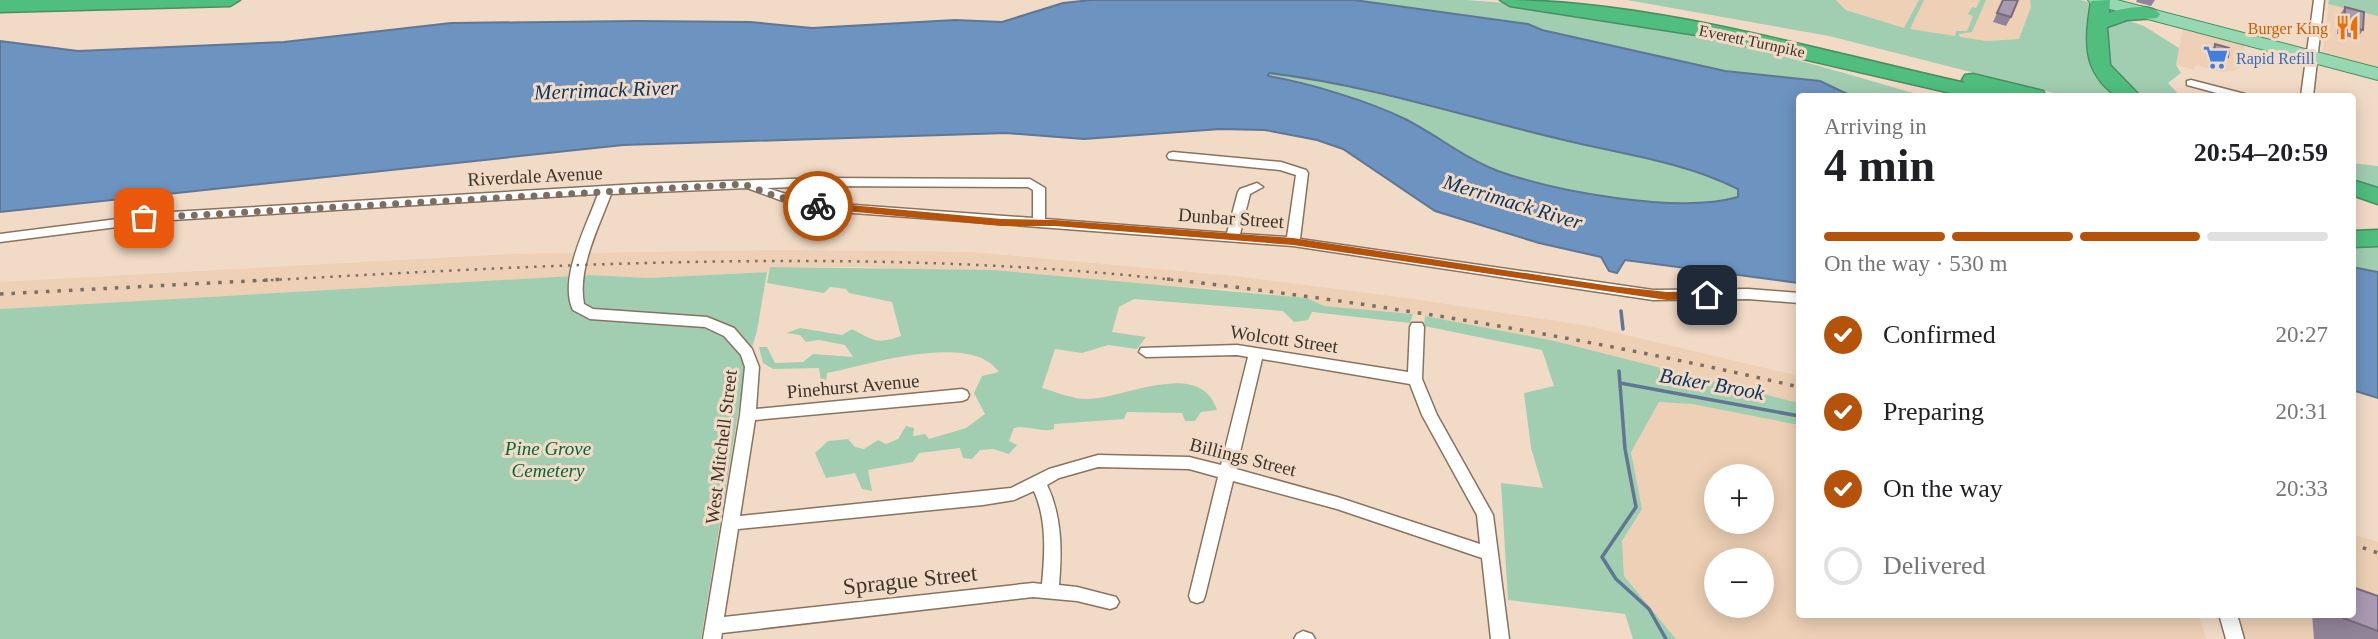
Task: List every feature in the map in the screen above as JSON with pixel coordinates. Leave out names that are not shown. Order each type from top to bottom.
[{"type":"highway","points":[[0,6],[230,0]]},
{"type":"highway","name":"Everett Turnpike","points":[[1510,0],[1703,30],[1978,93]]},
{"type":"highway","name":"Everett Turnpike","points":[[1595,0],[1831,44],[2023,93]]},
{"type":"highway","points":[[2099,0],[2093,50],[2096,62],[2105,75],[2126,93]]},
{"type":"highway","points":[[2098,24],[2127,14],[2150,15]]},
{"type":"highway","points":[[1703,30],[1892,76],[1945,93]]},
{"type":"highway","points":[[2356,189],[2378,198]]},
{"type":"highway","points":[[2356,194],[2378,198]]},
{"type":"highway","points":[[2356,207],[2378,214]]},
{"type":"highway","points":[[2356,239],[2378,238]]},
{"type":"main road","points":[[2099,0],[2378,74]]},
{"type":"street","points":[[2307,93],[2319,0]]},
{"type":"street","points":[[2191,83],[2229,93]]},
{"type":"street","points":[[1172,156],[1281,166],[1302,173],[1293,242]]},
{"type":"street","name":"Riverdale Avenue","points":[[0,238],[172,216],[744,184],[1030,183],[1039,188],[1039,222]]},
{"type":"street","name":"Dunbar Street","points":[[744,184],[772,195],[827,207],[1293,242],[1653,295],[1748,294],[1796,298]]},
{"type":"street","points":[[1232,238],[1244,192],[1257,187]]},
{"type":"street","name":"West Mitchell Street","points":[[605,192],[580,265],[576,291],[578,307],[590,314],[684,318],[720,326],[739,341],[752,367],[748,415],[713,632]]},
{"type":"street","points":[[1417,327],[1415,379],[1430,415],[1485,515],[1500,639]]},
{"type":"street","name":"Wolcott Street","points":[[1146,352],[1208,349],[1256,353],[1415,379]]},
{"type":"street","points":[[1197,596],[1256,353]]},
{"type":"street","name":"Pinehurst Avenue","points":[[748,415],[962,395]]},
{"type":"street","name":"Billings Street","points":[[732,523],[1014,494],[1068,467],[1113,460],[1189,463],[1338,503],[1491,554]]},
{"type":"street","points":[[1038,483],[1045,496],[1050,520],[1050,590]]},
{"type":"street","name":"Sprague Street","points":[[713,632],[1050,590],[1110,602]]},
{"type":"street","points":[[2229,618],[2235,639]]},
{"type":"shaded area","points":[[1836,0],[2034,0],[2019,39],[1987,41],[1904,29],[1846,9]]},
{"type":"shaded area","points":[[2329,0],[2378,0],[2378,69],[2322,54]]},
{"type":"shaded area","points":[[2183,28],[2245,44],[2242,66],[2234,71],[2221,72],[2196,65],[2194,70],[2176,65]]},
{"type":"shaded area","points":[[784,250],[971,252],[1234,276],[1414,299],[1588,326],[1796,375],[1796,402],[1555,341],[1413,314],[1324,306],[1307,298],[1225,289],[867,267],[771,267],[767,272],[648,278],[590,275],[0,309],[0,282],[511,254]]},
{"type":"shaded area","points":[[1659,402],[1692,404],[1796,424],[1796,618],[2199,618],[2206,639],[1676,639],[1624,576],[1622,541],[1642,509],[1631,451]]},
{"type":"shaded area","points":[[2356,535],[2378,542],[2378,639],[2245,639],[2240,618],[2356,618]]},
{"type":"green space","points":[[1354,0],[1466,0],[1582,13],[1697,35],[1912,93],[1847,93],[1809,79],[1726,71],[1542,30],[1528,24]]},
{"type":"green space","points":[[1627,0],[1836,0],[1846,10],[1904,28],[1919,0],[1924,0],[1910,29],[1955,36],[1956,31],[1967,31],[1973,16],[1968,14],[1972,7],[1976,8],[1980,0],[1986,0],[1972,32],[1959,34],[1960,37],[1987,41],[2019,39],[2031,7],[2030,0],[2081,0],[2089,2],[2085,45],[2087,56],[2098,75],[2118,93],[2053,93],[1829,36]]},
{"type":"green space","points":[[2329,0],[2378,0],[2378,16],[2328,4]]},
{"type":"green space","points":[[2124,19],[2144,26],[2179,48],[2176,65],[2181,73],[2168,83],[2177,93],[2129,93],[2117,84],[2110,75],[2104,54],[2103,43],[2109,23]]},
{"type":"green space","points":[[1269,73],[1381,94],[1675,165],[1738,189],[1738,197],[1682,203],[1650,202],[1553,187],[1486,166],[1390,112],[1338,93],[1268,76]]},
{"type":"green space","points":[[2356,163],[2378,166],[2378,187],[2356,180]]},
{"type":"green space","points":[[2378,244],[2378,272],[2356,268],[2356,246]]},
{"type":"green space","points":[[770,267],[992,270],[1307,298],[1324,306],[1413,314],[1410,323],[1312,312],[1308,320],[1294,322],[1283,311],[1134,299],[1119,307],[1112,332],[1146,337],[1137,349],[1108,345],[1082,353],[1055,349],[1042,388],[1089,399],[1179,383],[1195,386],[1208,395],[1217,410],[1201,412],[1195,421],[1185,421],[1182,413],[1127,412],[1124,419],[1054,424],[1054,429],[1049,430],[1014,428],[1009,441],[1017,445],[1009,454],[993,449],[980,450],[972,459],[963,458],[960,448],[919,453],[913,462],[868,470],[872,491],[862,489],[855,473],[826,478],[815,453],[828,441],[848,439],[855,447],[864,449],[878,440],[886,444],[898,439],[906,426],[914,428],[913,436],[925,434],[929,439],[966,428],[985,414],[974,393],[982,376],[999,372],[985,360],[966,354],[943,352],[892,358],[827,373],[826,382],[821,381],[819,368],[773,369],[763,363],[759,347],[767,347],[775,363],[803,362],[813,354],[853,357],[845,345],[819,340],[806,342],[800,335],[786,333],[800,328],[842,335],[852,329],[880,341],[901,336],[892,302],[849,293],[846,289],[830,287],[824,293],[767,283]]},
{"type":"green space","name":"Pine Grove Cemetery","points":[[767,272],[757,331],[745,371],[701,639],[0,639],[0,309],[590,275],[648,278]]},
{"type":"green space","points":[[1425,316],[1555,341],[1796,402],[1796,424],[1692,404],[1659,402],[1631,452],[1642,509],[1622,541],[1624,576],[1676,639],[1633,639],[1625,614],[1508,600],[1501,483],[1543,488],[1531,448],[1524,393],[1554,386],[1542,350],[1424,326]]},
{"type":"water","name":"Merrimack River","points":[[1091,0],[1354,0],[1528,24],[1542,30],[1725,71],[1820,81],[1846,93],[1796,93],[1796,283],[1625,260],[1617,273],[1609,271],[1601,257],[1539,243],[1435,211],[1343,149],[1317,140],[1265,130],[1220,129],[1084,139],[1006,133],[623,145],[0,212],[0,41],[78,51],[284,42],[451,23],[750,22],[812,28],[955,20],[1002,22],[1063,3]],"holes":[[[1269,73],[1344,85],[1675,165],[1738,189],[1738,197],[1713,202],[1651,202],[1584,193],[1523,179],[1486,166],[1390,112],[1338,93],[1268,76]]]},
{"type":"water","points":[[2356,268],[2378,272],[2378,398],[2356,391]]},
{"type":"building","points":[[2003,0],[2018,0],[2011,17],[1997,13]]},
{"type":"building","points":[[2345,7],[2364,12],[2363,30],[2344,25]]},
{"type":"building","points":[[2215,44],[2229,48],[2228,57],[2214,53]]},
{"type":"building","points":[[2356,588],[2378,596],[2378,631],[2343,618],[2356,618]]},
{"type":"waterway","name":"Baker Brook","points":[[1621,311],[1623,329]]},
{"type":"waterway","name":"Baker Brook","points":[[1619,371],[1625,449],[1636,507],[1602,557],[1616,579],[1649,609],[1666,639]]},
{"type":"waterway","name":"Baker Brook","points":[[1620,383],[1796,415]]},
{"type":"railway","points":[[254,281],[602,264],[835,261],[1067,270],[1183,281]]},
{"type":"railway","points":[[0,294],[287,279]]},
{"type":"railway","points":[[1167,279],[1183,281]]},
{"type":"railway","points":[[1183,281],[1326,299],[1484,324],[1642,353],[1796,386]]},
{"type":"railway","points":[[2356,545],[2378,553]]},
{"type":"way so far","points":[[144,218],[744,184],[772,195],[818,206]]},
{"type":"place","name":"Burger King","points":[[2348,28]]},
{"type":"place","name":"Rapid Refill","points":[[2216,58]]},
{"type":"route","points":[[818,206],[1001,222],[1055,223],[1293,242],[1611,290],[1667,296],[1707,295]]}]
